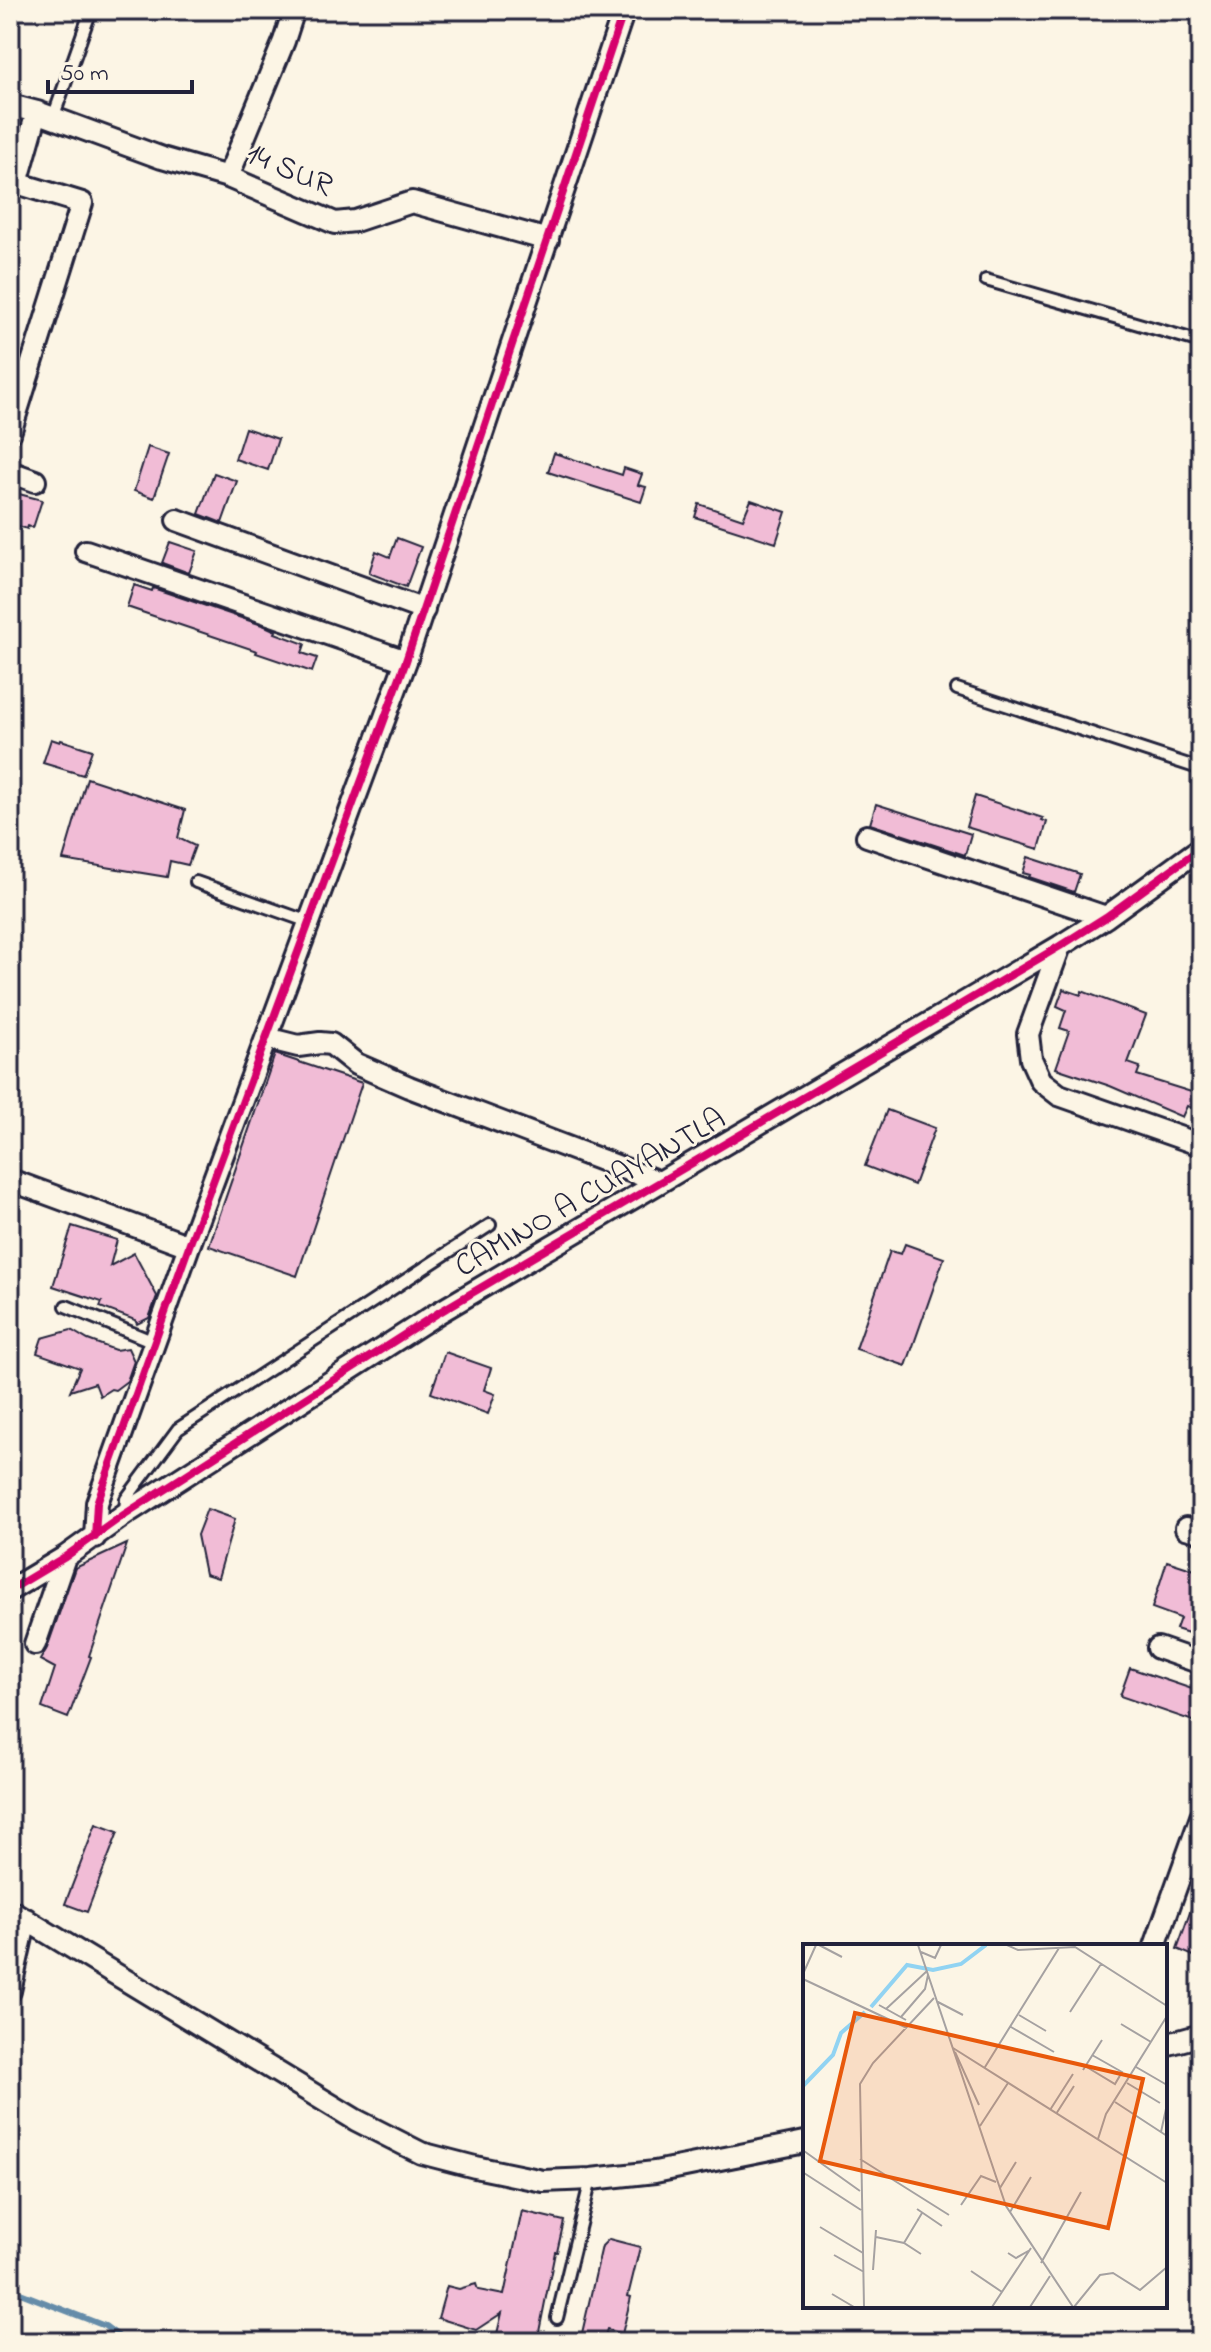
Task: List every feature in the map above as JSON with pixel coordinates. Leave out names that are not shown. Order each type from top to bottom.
[{"type":"street","points":[[228,177],[294,10]]},
{"type":"street","points":[[95,1537],[97,1503],[406,661],[624,10]]},
{"type":"street","name":"14 SUR","points":[[10,105],[162,158],[228,177],[335,223],[355,221],[412,202],[548,240]]},
{"type":"street","points":[[10,433],[82,203],[13,182],[45,115]]},
{"type":"street","points":[[10,472],[35,481]]},
{"type":"street","points":[[177,520],[424,610]]},
{"type":"street","points":[[86,551],[406,661]]},
{"type":"street","points":[[867,836],[1106,917]]},
{"type":"street","name":"CAMINO A CUAYANTLA","points":[[10,1590],[438,1313],[1060,946],[1106,917],[1201,848]]},
{"type":"street","points":[[1060,946],[1028,1034],[1031,1059],[1041,1081],[1059,1095],[1201,1145]]},
{"type":"street","points":[[266,1038],[298,1046],[331,1044],[356,1064],[409,1087],[659,1182]]},
{"type":"street","points":[[10,1180],[189,1246]]},
{"type":"street","points":[[35,1644],[65,1557]]},
{"type":"street","points":[[1158,1648],[1201,1663]]},
{"type":"street","points":[[1156,1944],[1201,1817]]},
{"type":"street","points":[[10,1991],[18,1914],[356,2120],[421,2153],[543,2181],[655,2172],[803,2142]]},
{"type":"street","points":[[1167,2044],[1201,2035]]},
{"type":"lane","points":[[45,115],[91,10]]},
{"type":"lane","points":[[986,280],[1201,342]]},
{"type":"lane","points":[[957,689],[1201,769]]},
{"type":"lane","points":[[196,882],[309,922]]},
{"type":"lane","points":[[125,1514],[126,1499],[178,1429],[490,1225]]},
{"type":"lane","points":[[66,1306],[154,1342]]},
{"type":"lane","points":[[557,2318],[591,2179]]},
{"type":"building","points":[[245,428],[278,439],[268,470],[235,459]]},
{"type":"building","points":[[148,447],[169,454],[154,498],[134,491]]},
{"type":"building","points":[[554,453],[622,475],[624,468],[642,474],[638,485],[646,487],[641,502],[548,472]]},
{"type":"building","points":[[214,473],[237,481],[222,523],[199,514]]},
{"type":"building","points":[[19,494],[42,500],[33,528],[10,523]]},
{"type":"building","points":[[751,500],[786,512],[776,543],[695,517],[699,504],[743,519]]},
{"type":"building","points":[[397,538],[421,547],[406,587],[369,573],[376,551],[390,557]]},
{"type":"building","points":[[170,542],[197,551],[189,573],[162,563]]},
{"type":"building","points":[[134,585],[152,591],[153,588],[265,626],[305,644],[302,653],[317,658],[312,672],[127,607]]},
{"type":"building","points":[[51,739],[92,750],[83,775],[43,763]]},
{"type":"building","points":[[87,778],[185,810],[178,838],[195,846],[188,865],[170,861],[167,877],[63,860]]},
{"type":"building","points":[[975,796],[1043,818],[1047,822],[1039,849],[966,827]]},
{"type":"building","points":[[876,804],[971,834],[965,855],[870,824]]},
{"type":"building","points":[[1028,857],[1080,874],[1074,892],[1023,873]]},
{"type":"building","points":[[1063,989],[1081,995],[1082,991],[1146,1015],[1128,1063],[1140,1067],[1137,1075],[1201,1095],[1201,1111],[1187,1106],[1182,1117],[1110,1086],[1056,1068],[1069,1031],[1060,1028],[1066,1010],[1057,1006]]},
{"type":"building","points":[[275,1054],[362,1083],[297,1276],[209,1246]]},
{"type":"building","points":[[887,1110],[935,1128],[914,1185],[865,1166]]},
{"type":"building","points":[[72,1226],[117,1240],[110,1266],[134,1253],[157,1296],[149,1318],[137,1324],[135,1320],[100,1307],[102,1302],[53,1286]]},
{"type":"building","points":[[905,1244],[944,1258],[906,1366],[856,1349],[890,1251],[901,1254]]},
{"type":"building","points":[[71,1330],[115,1350],[128,1348],[134,1361],[127,1381],[100,1396],[95,1383],[70,1391],[80,1368],[37,1353],[42,1338]]},
{"type":"building","points":[[445,1352],[491,1368],[484,1390],[495,1394],[488,1414],[431,1393]]},
{"type":"building","points":[[207,1509],[235,1519],[218,1578],[205,1574],[197,1535]]},
{"type":"building","points":[[127,1544],[68,1718],[42,1708],[55,1668],[40,1660],[75,1568]]},
{"type":"building","points":[[1167,1561],[1201,1572],[1201,1637],[1176,1629],[1180,1618],[1152,1608]]},
{"type":"building","points":[[1130,1668],[1201,1692],[1201,1719],[1197,1718],[1196,1722],[1120,1696]]},
{"type":"building","points":[[96,1824],[118,1832],[87,1912],[65,1904]]},
{"type":"building","points":[[1198,1890],[1201,1891],[1201,1944],[1196,1957],[1177,1949]]},
{"type":"building","points":[[522,2211],[564,2221],[537,2342],[495,2342],[502,2313],[476,2330],[438,2318],[447,2286],[459,2289],[476,2284],[478,2290],[504,2295]]},
{"type":"building","points":[[609,2239],[640,2247],[622,2334],[607,2329],[603,2342],[580,2342],[602,2246]]},
{"type":"waterway","points":[[10,2289],[105,2326],[121,2342]]},
{"type":"cycle path","points":[[95,1537],[97,1503],[406,661],[624,10]]},
{"type":"cycle path","points":[[10,1590],[438,1313],[1060,946],[1106,917],[1201,848]]}]
